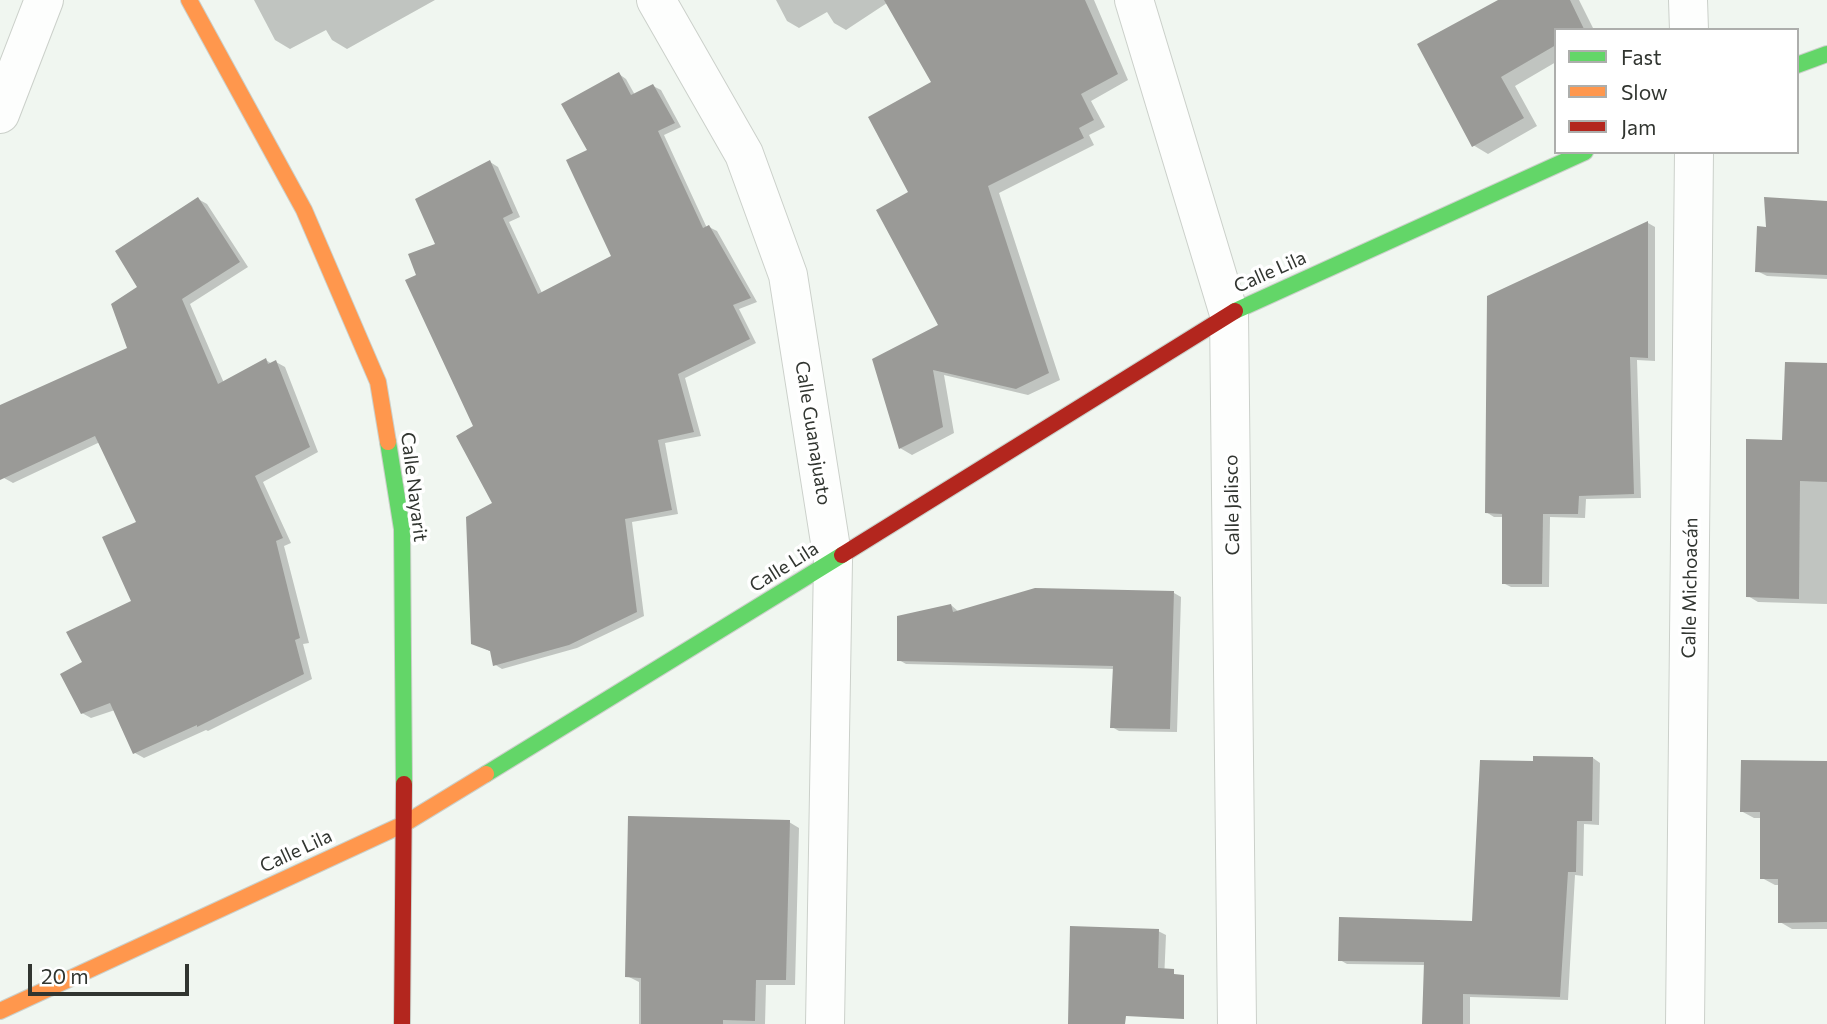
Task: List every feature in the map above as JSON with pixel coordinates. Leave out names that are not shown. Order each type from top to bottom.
[{"type":"street","points":[[0,114],[44,0]]},
{"type":"street","name":"Calle Nayarit","points":[[189,0],[304,210],[378,382],[402,529],[402,1024]]},
{"type":"street","name":"Calle Guanajuato","points":[[656,0],[744,154],[788,275],[834,561],[824,1024]]},
{"type":"street","name":"Calle Jalisco","points":[[1134,0],[1229,314],[1237,1024]]},
{"type":"street","points":[[1688,0],[1689,28]]},
{"type":"street","points":[[1799,64],[1827,54]]},
{"type":"street","name":"Calle Lila","points":[[0,1010],[404,824],[834,561],[1229,314],[1581,154]]},
{"type":"street","name":"Calle Michoacán","points":[[1685,1024],[1694,154]]},
{"type":"building","points":[[884,0],[1085,0],[1118,74],[1081,94],[1094,120],[1079,128],[1084,138],[988,186],[1049,373],[1016,389],[933,370],[943,427],[899,449],[872,359],[938,325],[876,210],[908,192],[868,117],[931,82]]},
{"type":"building","points":[[1498,0],[1570,0],[1584,28],[1554,28],[1554,46],[1501,77],[1524,118],[1472,147],[1417,44]]},
{"type":"building","points":[[619,72],[631,95],[653,84],[675,123],[658,131],[703,228],[709,225],[751,298],[733,305],[750,339],[678,374],[694,432],[658,440],[672,510],[625,519],[637,612],[569,645],[493,666],[490,651],[471,644],[466,517],[492,503],[456,436],[473,426],[405,280],[416,275],[408,254],[435,244],[415,199],[490,160],[513,213],[503,218],[538,294],[611,256],[566,160],[587,150],[561,104]]},
{"type":"building","points":[[198,197],[240,262],[182,299],[218,384],[266,358],[268,364],[276,360],[310,447],[255,476],[283,538],[276,541],[300,638],[295,640],[304,674],[197,727],[133,754],[110,703],[81,714],[60,674],[82,662],[66,632],[131,601],[102,537],[136,522],[95,436],[0,480],[0,405],[127,348],[111,304],[137,287],[115,251]]},
{"type":"building","points":[[1764,197],[1827,201],[1827,275],[1755,272],[1757,226],[1766,227]]},
{"type":"building","points":[[1648,221],[1648,358],[1630,357],[1634,494],[1579,496],[1578,514],[1543,514],[1542,584],[1502,584],[1502,514],[1485,513],[1487,296]]},
{"type":"building","points":[[1785,362],[1827,363],[1827,482],[1800,481],[1799,599],[1746,597],[1746,439],[1782,440]]},
{"type":"building","points":[[1035,588],[1174,591],[1170,729],[1110,728],[1113,666],[897,661],[897,616],[951,604],[953,612]]},
{"type":"building","points":[[1533,756],[1593,757],[1592,821],[1577,821],[1576,872],[1568,872],[1560,997],[1463,994],[1463,1024],[1422,1024],[1424,962],[1338,961],[1339,917],[1472,921],[1480,760],[1533,761]]},
{"type":"building","points":[[1741,760],[1827,761],[1827,922],[1778,923],[1778,879],[1760,879],[1760,812],[1740,812]]},
{"type":"building","points":[[628,816],[790,820],[786,980],[756,980],[755,1021],[723,1020],[723,1024],[641,1024],[641,978],[625,977]]},
{"type":"building","points":[[1070,926],[1159,929],[1158,968],[1174,969],[1174,974],[1184,975],[1184,1019],[1126,1016],[1125,1024],[1068,1024]]},
{"type":"traffic: fast","points":[[1799,64],[1827,54]]},
{"type":"traffic: fast","points":[[1235,311],[1581,154]]},
{"type":"traffic: fast","points":[[388,442],[402,529],[404,784]]},
{"type":"traffic: fast","points":[[486,774],[842,555]]},
{"type":"traffic: slow","points":[[189,0],[304,210],[378,382],[388,442]]},
{"type":"traffic: slow","points":[[0,1011],[404,824],[486,774]]},
{"type":"traffic: jam","points":[[842,555],[1235,311]]},
{"type":"traffic: jam","points":[[402,1024],[404,784]]}]
